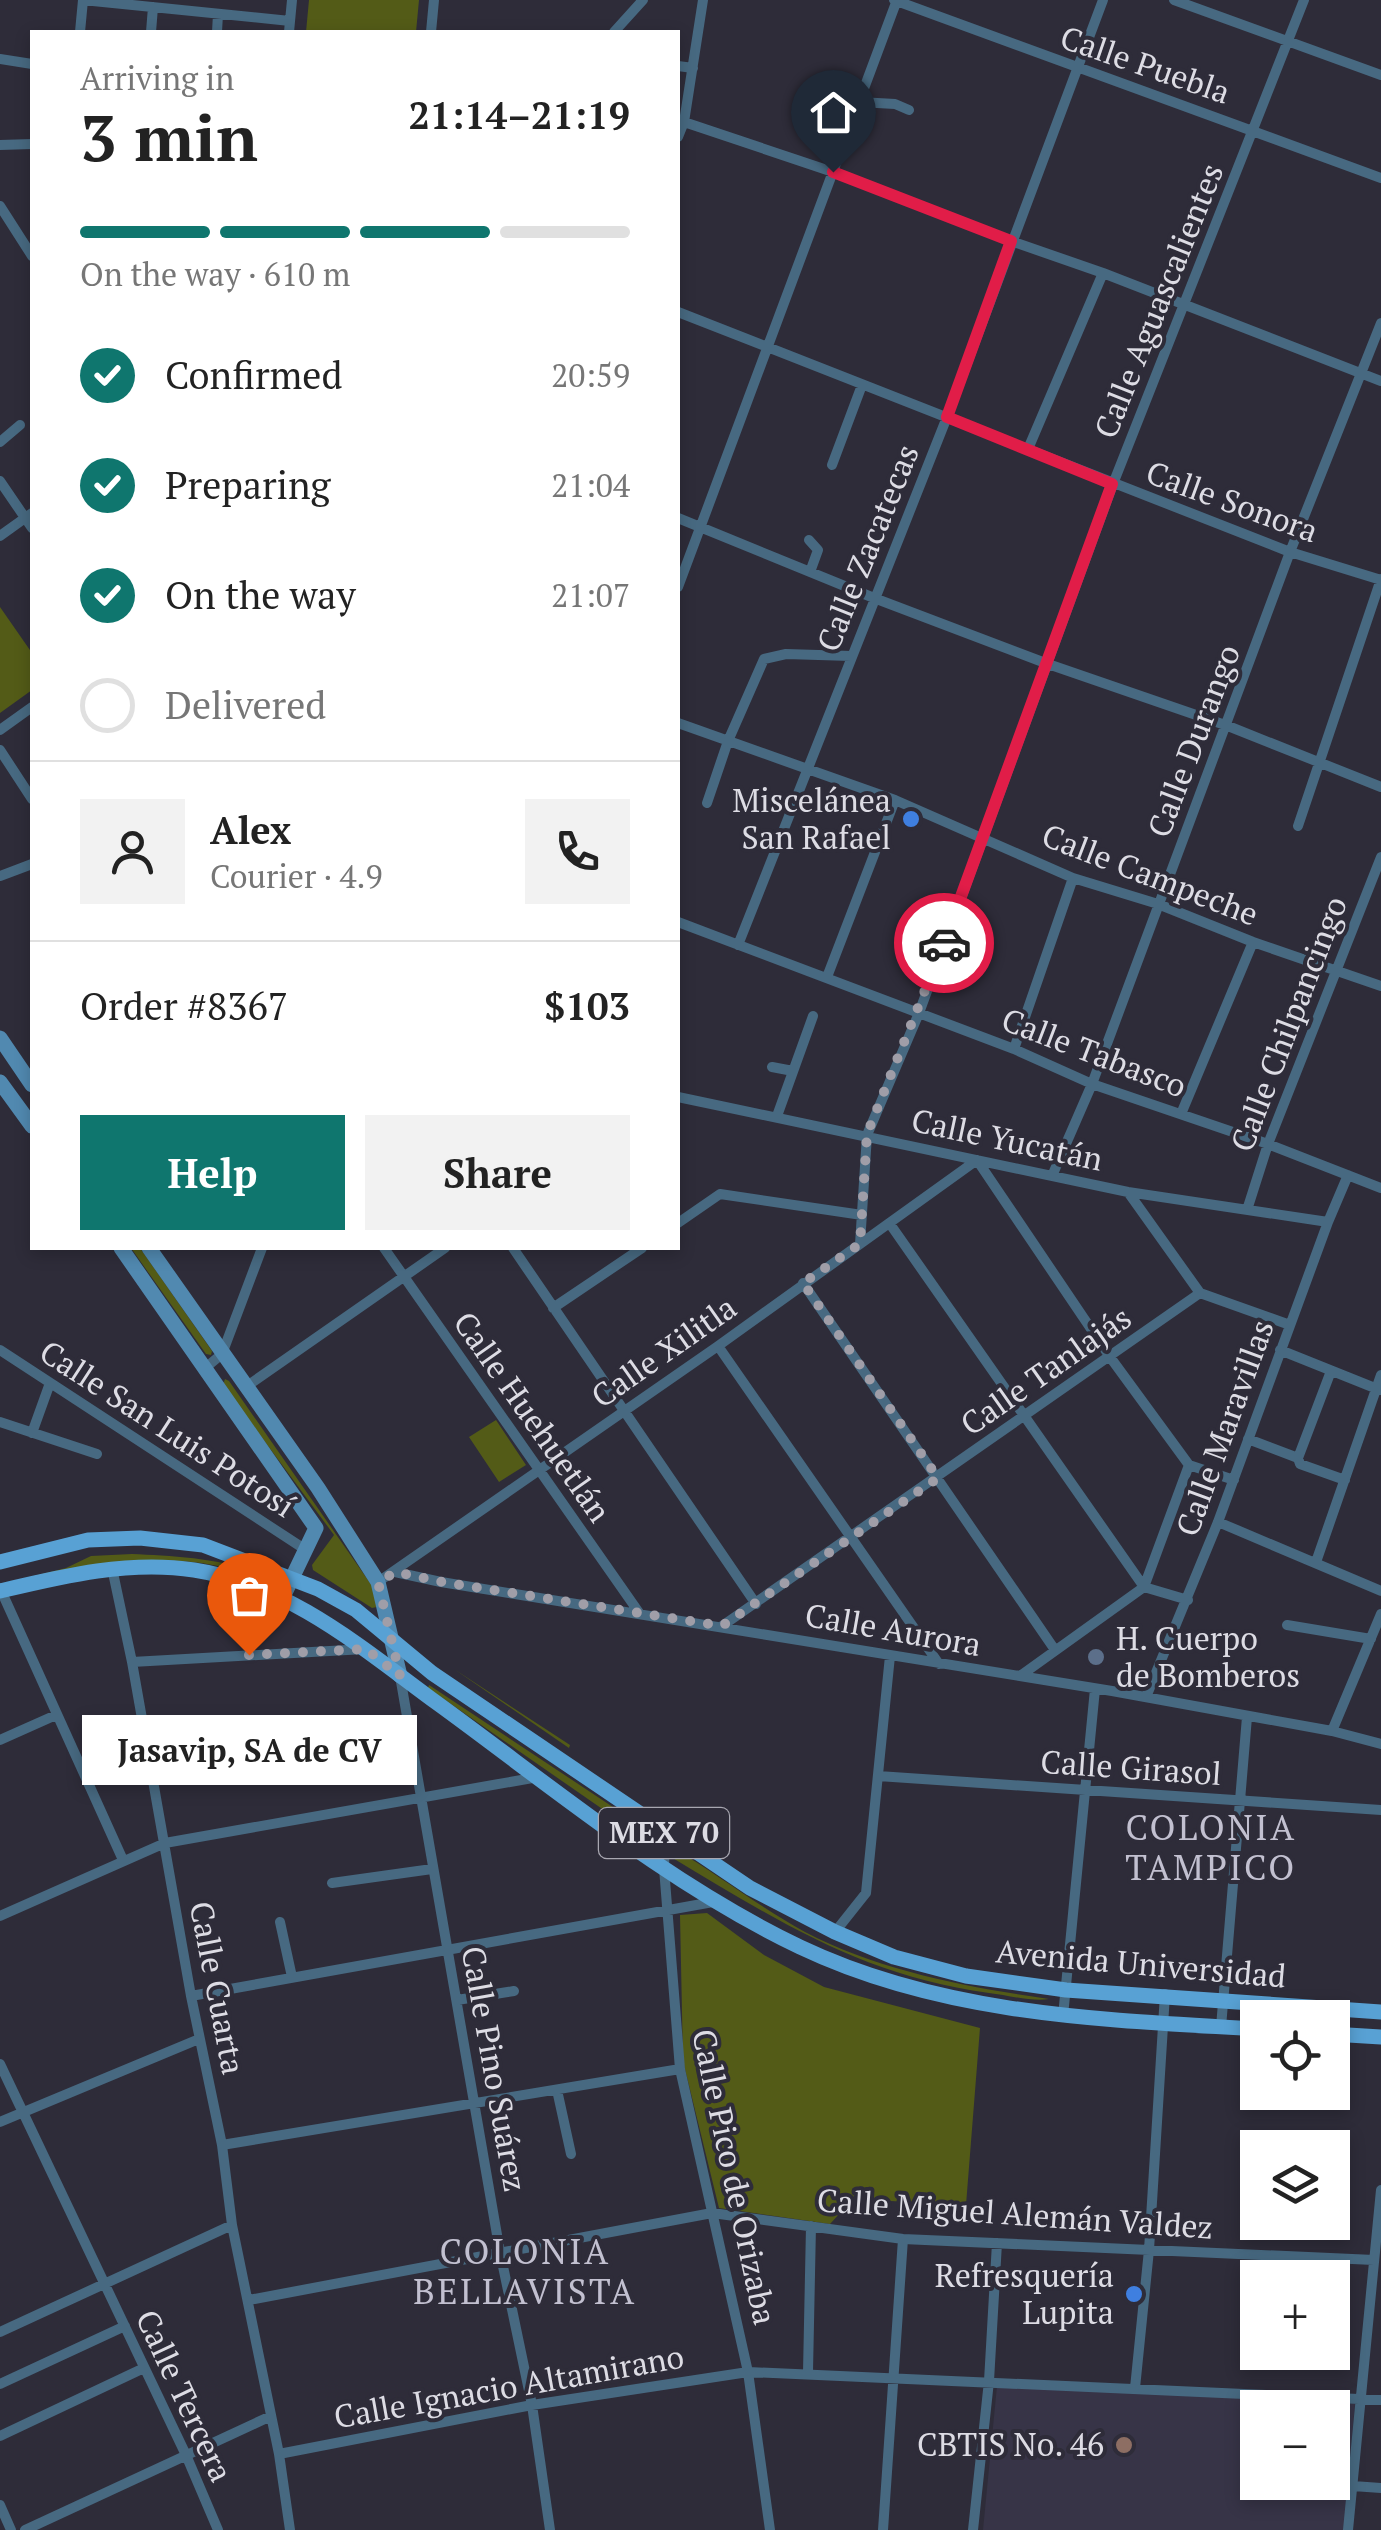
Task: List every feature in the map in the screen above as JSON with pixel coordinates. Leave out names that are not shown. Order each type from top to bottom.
[{"type":"main road","points":[[0,1039],[30,1082]]},
{"type":"main road","points":[[0,1082],[30,1123]]},
{"type":"main road","points":[[121,1250],[316,1528],[284,1598]]},
{"type":"main road","points":[[151,1250],[318,1488],[378,1582],[400,1676]]},
{"type":"main road","name":"Avenida Universidad","points":[[0,1562],[88,1540],[140,1538],[202,1545],[293,1579],[356,1610],[432,1673],[750,1888],[834,1932],[894,1957],[966,1976],[1066,1990],[1381,2012]]},
{"type":"main road","name":"Avenida Universidad","points":[[0,1590],[112,1568],[194,1570],[284,1598],[366,1649],[713,1902],[801,1948],[888,1982],[970,2002],[1063,2016],[1240,2028]]},
{"type":"main road","points":[[1350,2035],[1381,2036]]},
{"type":"street","points":[[80,30],[83,0],[218,14],[289,27],[292,0]]},
{"type":"street","points":[[431,30],[434,0]]},
{"type":"street","points":[[616,30],[643,0]]},
{"type":"street","points":[[704,0],[681,123],[833,172],[1011,241],[1104,272],[1381,381]]},
{"type":"street","points":[[680,581],[895,0]]},
{"type":"street","name":"Calle Puebla","points":[[895,0],[1381,178]]},
{"type":"street","name":"Calle Zacatecas","points":[[738,945],[947,417],[1103,0]]},
{"type":"street","points":[[1174,0],[1381,75]]},
{"type":"street","name":"Calle Aguascalientes","points":[[860,1244],[867,1134],[919,1013],[1112,484],[1304,0]]},
{"type":"street","points":[[151,30],[153,7]]},
{"type":"street","points":[[217,30],[218,14]]},
{"type":"street","points":[[0,60],[30,64]]},
{"type":"street","points":[[680,66],[693,68]]},
{"type":"street","points":[[859,102],[895,104],[910,110]]},
{"type":"street","points":[[0,145],[30,144]]},
{"type":"street","points":[[0,206],[30,253]]},
{"type":"street","points":[[1028,448],[1104,272]]},
{"type":"street","name":"Calle Sonora","points":[[680,313],[1290,552],[1381,580]]},
{"type":"street","name":"Calle Durango","points":[[1052,1176],[1092,1084],[1290,552],[1381,323]]},
{"type":"street","points":[[832,465],[862,385]]},
{"type":"street","points":[[0,442],[20,425]]},
{"type":"street","points":[[0,481],[30,520],[0,536]]},
{"type":"street","points":[[680,519],[874,598],[1228,726],[1381,787]]},
{"type":"street","points":[[809,540],[818,550],[810,572]]},
{"type":"street","points":[[1298,826],[1381,580]]},
{"type":"street","points":[[707,803],[728,741],[764,658],[786,654],[851,656]]},
{"type":"street","points":[[0,730],[30,708]]},
{"type":"street","name":"Calle Campeche","points":[[680,724],[894,800],[1074,878],[1158,904],[1381,986]]},
{"type":"street","points":[[0,750],[30,795]]},
{"type":"street","points":[[827,977],[894,800]]},
{"type":"street","name":"Calle Chilpancingo","points":[[1246,1210],[1268,1144],[1381,857]]},
{"type":"street","points":[[0,876],[30,865]]},
{"type":"street","points":[[1014,1049],[1074,878]]},
{"type":"street","name":"Calle Tabasco","points":[[680,923],[1014,1049],[1092,1084],[1268,1144],[1381,1188]]},
{"type":"street","points":[[1181,1114],[1253,942]]},
{"type":"street","points":[[777,1116],[813,1016]]},
{"type":"street","points":[[772,1067],[793,1072]]},
{"type":"street","name":"Calle Yucatán","points":[[680,1097],[1128,1192],[1328,1222]]},
{"type":"street","points":[[977,1160],[1110,1357],[1189,1465],[1234,1480]]},
{"type":"street","name":"Calle Xilitla","points":[[378,1582],[977,1160]]},
{"type":"street","name":"Calle Maravillas","points":[[1146,1698],[1188,1600],[1348,1175]]},
{"type":"street","points":[[1128,1192],[1200,1294],[1290,1325]]},
{"type":"street","points":[[680,1223],[720,1194],[862,1215]]},
{"type":"street","points":[[890,1224],[1144,1587],[1188,1600]]},
{"type":"street","points":[[204,1369],[222,1354],[261,1250]]},
{"type":"street","name":"Calle Huehuetlán","points":[[386,1250],[640,1614]]},
{"type":"street","points":[[247,1386],[442,1250]]},
{"type":"street","points":[[514,1250],[756,1604]]},
{"type":"street","points":[[553,1308],[639,1250]]},
{"type":"street","points":[[803,1283],[1055,1650]]},
{"type":"street","name":"Calle Tanlajás","points":[[722,1626],[1200,1294]]},
{"type":"street","points":[[718,1346],[939,1664]]},
{"type":"street","name":"Calle San Luis Potosí","points":[[0,1350],[306,1550]]},
{"type":"street","points":[[1280,1350],[1379,1390]]},
{"type":"street","points":[[1330,1371],[1298,1458],[1300,1464],[1345,1480]]},
{"type":"street","points":[[1316,1562],[1379,1390],[1381,1375]]},
{"type":"street","points":[[32,1433],[50,1384]]},
{"type":"street","points":[[0,1422],[97,1454]]},
{"type":"street","points":[[1248,1439],[1298,1458]]},
{"type":"street","points":[[1020,1676],[1144,1587],[1189,1465]]},
{"type":"street","points":[[1218,1522],[1381,1591]]},
{"type":"street","name":"Calle Cuarta","points":[[112,1568],[222,2145],[232,2225],[279,2454],[290,2530]]},
{"type":"street","name":"Calle Aurora","points":[[396,1572],[1095,1689],[1332,1731],[1381,1744]]},
{"type":"street","points":[[0,1590],[123,1860]]},
{"type":"street","points":[[1332,1731],[1381,1614]]},
{"type":"street","points":[[1288,1625],[1370,1639]]},
{"type":"street","points":[[132,1662],[366,1649]]},
{"type":"street","points":[[834,1932],[866,1893],[890,1656]]},
{"type":"street","name":"Calle Pino Suárez","points":[[400,1676],[500,2252],[532,2405],[550,2530]]},
{"type":"street","points":[[1063,2016],[1095,1689]]},
{"type":"street","points":[[0,1740],[56,1714]]},
{"type":"street","points":[[1221,2027],[1247,1717]]},
{"type":"street","name":"Calle Girasol","points":[[878,1776],[1381,1810]]},
{"type":"street","points":[[0,1916],[165,1843],[539,1777]]},
{"type":"street","name":"Calle Pico de Orizaba","points":[[665,1833],[664,1868],[680,2070],[748,2372],[768,2530]]},
{"type":"street","points":[[332,1883],[432,1869]]},
{"type":"street","points":[[191,1996],[713,1902]]},
{"type":"street","points":[[280,1922],[292,1978]]},
{"type":"street","points":[[456,2000],[514,1992]]},
{"type":"street","points":[[1135,2388],[1149,2250],[1165,1994]]},
{"type":"street","points":[[0,2122],[199,2039]]},
{"type":"street","name":"Calle Tercera","points":[[0,2064],[25,2110],[218,2530]]},
{"type":"street","points":[[222,2145],[680,2070]]},
{"type":"street","points":[[557,2090],[570,2154]]},
{"type":"street","points":[[1348,2530],[1376,2291],[1374,2260],[1381,2190]]},
{"type":"street","name":"Calle Miguel Alemán Valdez","points":[[249,2300],[712,2214],[904,2238],[1374,2260]]},
{"type":"street","name":"Calle Tercera","points":[[0,2332],[232,2225]]},
{"type":"street","points":[[808,2372],[811,2226]]},
{"type":"street","points":[[883,2530],[904,2238]]},
{"type":"street","points":[[974,2530],[989,2381],[997,2242]]},
{"type":"street","points":[[0,2384],[125,2326]]},
{"type":"street","points":[[0,2436],[144,2368]]},
{"type":"street","name":"Calle Ignacio Altamirano","points":[[279,2454],[532,2405],[748,2372],[1381,2400]]},
{"type":"street","points":[[26,2530],[271,2416]]},
{"type":"street","points":[[1353,2486],[1381,2488]]},
{"type":"street","points":[[0,2505],[11,2530]]},
{"type":"shaded area","name":"CBTIS No. 46","points":[[997,2386],[1240,2398],[1240,2500],[1347,2500],[1344,2530],[983,2530]]},
{"type":"shaded area","name":"CBTIS No. 46","points":[[1350,2404],[1355,2404],[1350,2461]]},
{"type":"green space","points":[[309,0],[419,0],[416,30],[306,30]]},
{"type":"green space","points":[[0,607],[30,650],[30,691],[0,713]]},
{"type":"green space","points":[[132,1250],[141,1250],[212,1351],[211,1355],[206,1354]]},
{"type":"green space","points":[[225,1379],[377,1593],[377,1607],[372,1608],[313,1570],[312,1565],[334,1535],[223,1385]]},
{"type":"green space","points":[[496,1420],[526,1465],[499,1482],[469,1437]]},
{"type":"green space","points":[[132,1554],[225,1564],[275,1584],[222,1567],[175,1561],[124,1563],[26,1578],[66,1568],[91,1556]]},
{"type":"green space","points":[[454,1669],[570,1745],[569,1748]]},
{"type":"green space","points":[[429,1685],[652,1833],[652,1840],[428,1688]]},
{"type":"green space","points":[[675,1849],[788,1922],[834,1946],[924,1976],[1049,1999],[944,1985],[861,1959],[785,1924],[710,1881],[671,1857]]},
{"type":"green space","points":[[707,1913],[764,1955],[824,1987],[980,2028],[966,2205],[853,2199],[830,2224],[719,2208],[683,2061],[680,1915]]},
{"type":"way so far","points":[[249,1655],[366,1649],[400,1676],[378,1582],[396,1572],[722,1626],[938,1478],[803,1283],[860,1244],[867,1134],[944,943]]},
{"type":"place","name":"Miscelánea San Rafael","points":[[911,819]]},
{"type":"place","name":"Jasavip, SA de CV","points":[[249,1655]]},
{"type":"place","name":"H. Cuerpo de Bomberos","points":[[1096,1657]]},
{"type":"place","name":"Refresquería Lupita","points":[[1134,2294]]},
{"type":"place","name":"CBTIS No. 46","points":[[1124,2445]]},
{"type":"district","name":"COLONIA TAMPICO","points":[[1211,1848]]},
{"type":"district","name":"COLONIA BELLAVISTA","points":[[525,2272]]},
{"type":"route","points":[[833,172],[1011,241],[947,417],[1112,484],[944,943]]}]
